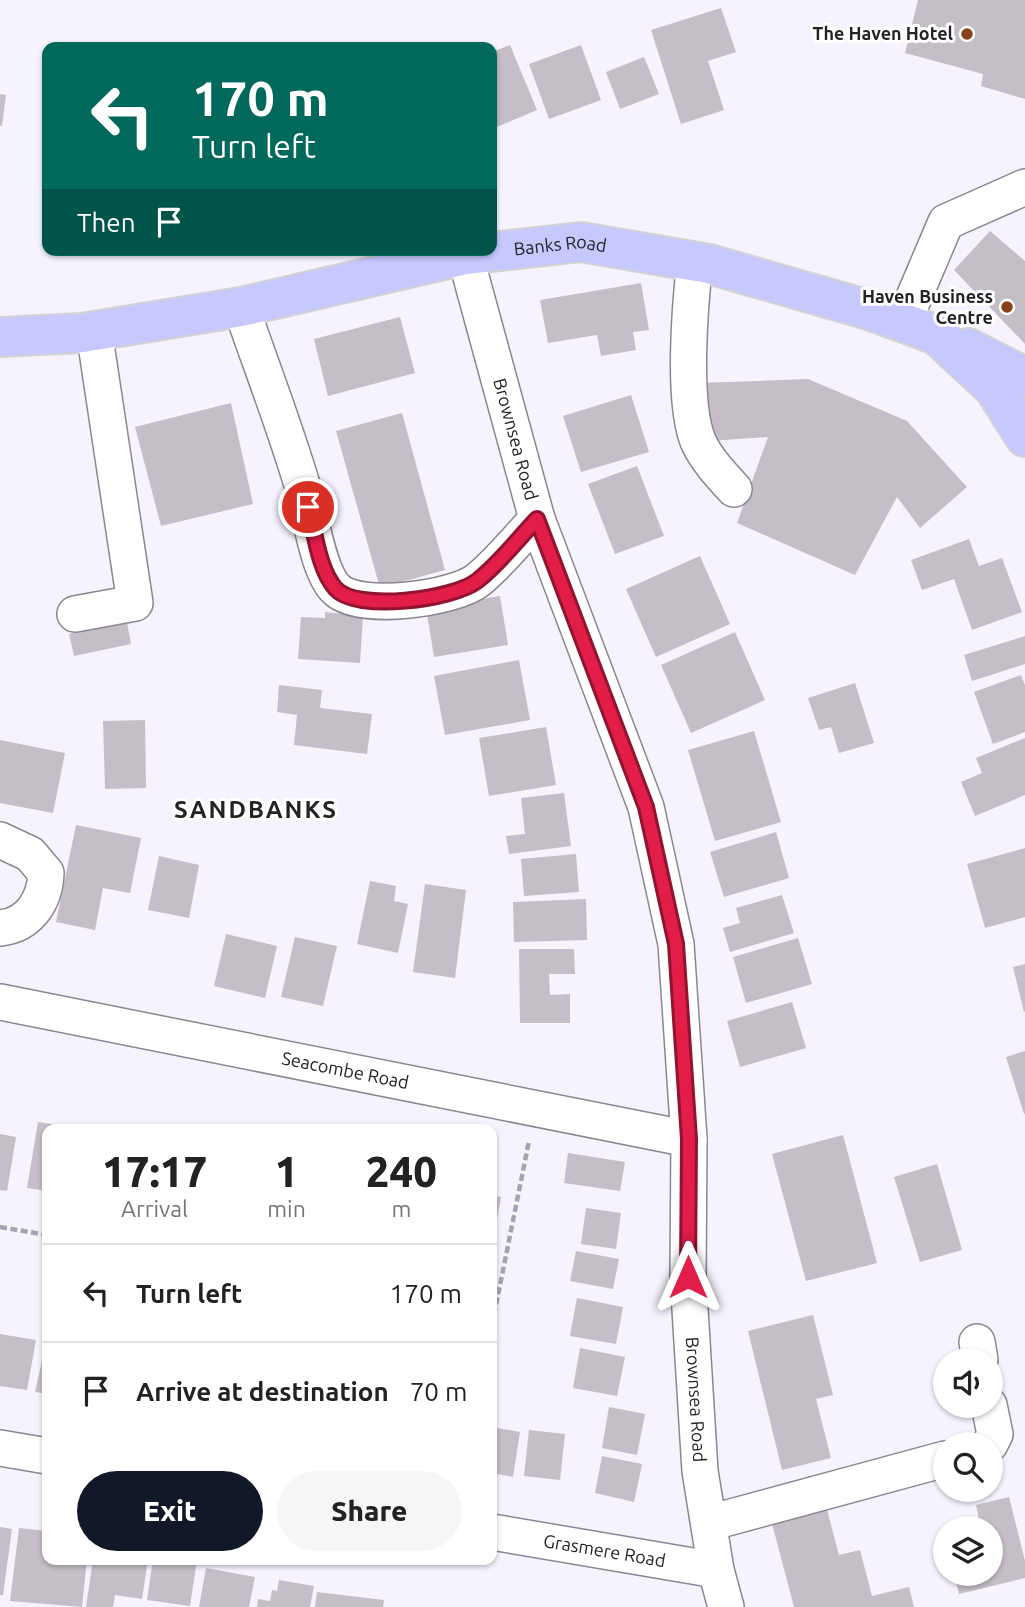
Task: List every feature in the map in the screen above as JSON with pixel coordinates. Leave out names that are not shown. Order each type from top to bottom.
[{"type":"main road","name":"Banks Road","points":[[497,252],[581,242],[695,261],[798,288],[920,329],[994,388],[1025,436]]},
{"type":"main road","name":"Banks Road","points":[[0,337],[94,331],[242,307],[465,256]]},
{"type":"main road","points":[[920,329],[992,359],[1025,377]]},
{"type":"street","points":[[920,329],[946,222],[1025,187]]},
{"type":"street","name":"Brownsea Road","points":[[465,256],[537,519],[646,807],[676,944],[689,1139],[688,1277],[700,1471],[716,1570],[726,1607]]},
{"type":"street","points":[[695,261],[689,313],[693,421],[706,456],[734,488]]},
{"type":"street","points":[[242,307],[303,486],[325,568],[335,589],[360,601],[385,601],[451,593],[477,581],[537,519]]},
{"type":"street","points":[[75,614],[135,603],[94,331]]},
{"type":"street","points":[[0,840],[30,854],[46,873],[45,894],[34,911],[7,927],[0,928]]},
{"type":"street","name":"Seacombe Road","points":[[0,1002],[689,1139]]},
{"type":"street","points":[[0,1448],[42,1455]]},
{"type":"street","points":[[709,1523],[933,1462]]},
{"type":"street","name":"Grasmere Road","points":[[497,1533],[716,1570]]},
{"type":"path","points":[[497,1294],[536,1108]]},
{"type":"path","points":[[0,1227],[42,1234]]},
{"type":"building","name":"The Haven Hotel","points":[[918,0],[1025,0],[1025,99],[981,86],[983,74],[905,53]]},
{"type":"building","points":[[721,8],[736,52],[708,61],[724,110],[681,124],[651,30]]},
{"type":"building","points":[[510,45],[537,110],[497,127],[497,50]]},
{"type":"building","points":[[581,45],[601,100],[549,119],[529,64]]},
{"type":"building","points":[[644,57],[659,94],[620,109],[606,72]]},
{"type":"building","points":[[0,94],[6,95],[2,126],[0,126]]},
{"type":"building","name":"Haven Business Centre","points":[[990,231],[1025,261],[1025,344],[954,270]]},
{"type":"building","points":[[641,283],[649,330],[633,332],[636,350],[601,356],[597,335],[548,343],[540,300]]},
{"type":"building","points":[[400,317],[415,373],[328,396],[314,339]]},
{"type":"building","points":[[808,379],[907,421],[967,487],[920,528],[897,497],[855,575],[737,523],[768,437],[709,441],[700,383]]},
{"type":"building","points":[[631,395],[649,452],[581,472],[563,416]]},
{"type":"building","points":[[231,403],[253,504],[161,526],[135,427]]},
{"type":"building","points":[[402,413],[445,570],[380,588],[336,431]]},
{"type":"building","points":[[637,466],[664,536],[615,554],[588,484]]},
{"type":"building","points":[[969,539],[979,566],[1002,558],[1022,612],[972,630],[954,579],[922,590],[911,560]]},
{"type":"building","points":[[700,556],[730,624],[656,657],[626,589]]},
{"type":"building","points":[[500,596],[508,645],[434,657],[426,608]]},
{"type":"building","points":[[325,612],[363,616],[360,663],[298,659],[301,617],[325,618]]},
{"type":"building","points":[[127,622],[131,644],[74,656],[69,634]]},
{"type":"building","points":[[735,632],[765,700],[691,733],[661,665]]},
{"type":"building","points":[[1025,636],[1025,664],[972,681],[964,655]]},
{"type":"building","points":[[519,660],[530,720],[445,735],[434,676]]},
{"type":"building","points":[[1021,675],[1025,685],[1025,732],[993,744],[974,692]]},
{"type":"building","points":[[855,683],[874,743],[839,753],[831,727],[819,730],[808,698]]},
{"type":"building","points":[[279,685],[322,690],[320,708],[372,714],[367,754],[294,745],[297,715],[277,712]]},
{"type":"building","points":[[145,720],[146,788],[105,789],[103,721]]},
{"type":"building","points":[[546,727],[556,785],[489,796],[479,738]]},
{"type":"building","points":[[754,731],[781,822],[715,841],[688,750]]},
{"type":"building","points":[[1025,738],[1025,795],[975,816],[961,782],[982,773],[976,758]]},
{"type":"building","points":[[0,740],[65,753],[53,813],[0,803]]},
{"type":"building","points":[[564,793],[571,846],[509,854],[506,836],[525,834],[521,798]]},
{"type":"building","points":[[76,825],[141,838],[130,893],[103,888],[95,930],[56,922]]},
{"type":"building","points":[[776,832],[789,878],[724,897],[710,852]]},
{"type":"building","points":[[1025,848],[1025,917],[985,928],[967,864]]},
{"type":"building","points":[[576,854],[579,892],[524,896],[521,859]]},
{"type":"building","points":[[159,856],[199,865],[189,918],[148,910]]},
{"type":"building","points":[[370,881],[396,886],[394,901],[408,904],[398,953],[357,944]]},
{"type":"building","points":[[425,884],[466,890],[455,978],[413,972]]},
{"type":"building","points":[[782,895],[794,933],[730,952],[723,928],[740,923],[736,908]]},
{"type":"building","points":[[586,899],[587,940],[514,942],[513,902]]},
{"type":"building","points":[[226,934],[277,946],[265,998],[214,986]]},
{"type":"building","points":[[295,937],[337,946],[323,1006],[281,997]]},
{"type":"building","points":[[798,938],[812,984],[746,1003],[733,957]]},
{"type":"building","points":[[519,949],[574,949],[575,974],[549,974],[550,995],[570,994],[570,1023],[520,1023]]},
{"type":"building","points":[[1025,964],[1025,1011],[1024,1012],[1013,967]]},
{"type":"building","points":[[792,1002],[806,1048],[740,1067],[727,1021]]},
{"type":"building","points":[[1025,1051],[1025,1114],[1024,1114],[1006,1057]]},
{"type":"building","points":[[38,1122],[51,1124],[42,1124],[42,1190],[27,1188]]},
{"type":"building","points":[[0,1134],[16,1137],[7,1191],[0,1190]]},
{"type":"building","points":[[843,1135],[877,1263],[806,1281],[772,1154]]},
{"type":"building","points":[[568,1153],[625,1162],[620,1191],[564,1183]]},
{"type":"building","points":[[937,1164],[962,1250],[920,1262],[894,1177]]},
{"type":"building","points":[[497,1197],[501,1197],[497,1219]]},
{"type":"building","points":[[586,1208],[621,1213],[616,1249],[581,1244]]},
{"type":"building","points":[[576,1251],[619,1259],[613,1289],[570,1281]]},
{"type":"building","points":[[577,1298],[623,1307],[616,1344],[570,1336]]},
{"type":"building","points":[[813,1315],[833,1395],[816,1399],[831,1458],[782,1470],[748,1331]]},
{"type":"building","points":[[0,1334],[36,1340],[27,1390],[0,1386]]},
{"type":"building","points":[[580,1348],[625,1357],[617,1396],[573,1388]]},
{"type":"building","points":[[42,1360],[42,1393],[35,1392]]},
{"type":"building","points":[[609,1407],[645,1414],[637,1455],[602,1448]]},
{"type":"building","points":[[497,1428],[520,1432],[513,1477],[497,1474]]},
{"type":"building","points":[[529,1430],[565,1434],[560,1480],[524,1476]]},
{"type":"building","points":[[602,1456],[642,1464],[634,1502],[595,1493]]},
{"type":"building","points":[[1009,1497],[1025,1561],[1025,1578],[1003,1583],[1003,1516],[978,1516],[976,1505],[1003,1502],[1003,1498]]},
{"type":"building","points":[[825,1502],[839,1555],[860,1550],[872,1596],[909,1587],[914,1607],[794,1607],[770,1516]]},
{"type":"building","points":[[0,1527],[12,1529],[3,1595],[0,1595]]},
{"type":"building","points":[[19,1528],[42,1530],[42,1565],[86,1565],[82,1607],[10,1601]]},
{"type":"building","points":[[92,1565],[147,1565],[142,1599],[115,1595],[113,1607],[86,1607]]},
{"type":"building","points":[[152,1565],[196,1565],[190,1606],[147,1600]]},
{"type":"building","points":[[206,1568],[255,1577],[249,1607],[199,1607]]},
{"type":"building","points":[[279,1580],[314,1586],[310,1607],[257,1607],[258,1599],[270,1601],[272,1590],[277,1591]]},
{"type":"building","points":[[957,1586],[992,1586],[959,1594]]},
{"type":"building","points":[[317,1592],[384,1600],[383,1607],[315,1607]]},
{"type":"place","name":"The Haven Hotel","points":[[967,34]]},
{"type":"place","name":"Haven Business Centre","points":[[1007,307]]},
{"type":"district","name":"SANDBANKS","points":[[256,810]]},
{"type":"route","points":[[308,507],[325,568],[335,589],[360,601],[385,601],[451,593],[477,581],[537,519],[646,807],[676,944],[689,1139],[688,1277]]}]
